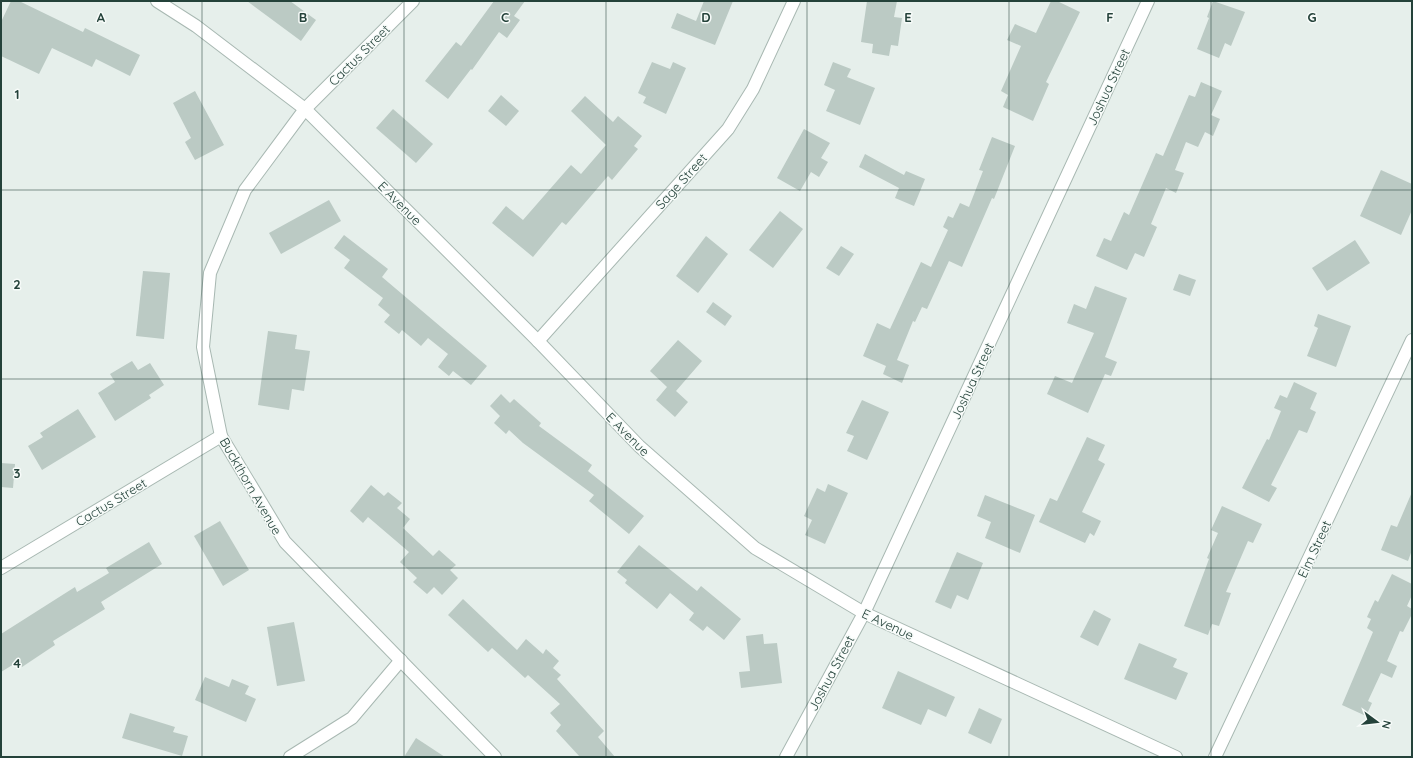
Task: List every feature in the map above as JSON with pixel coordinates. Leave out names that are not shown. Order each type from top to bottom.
[{"type":"street","name":"E Avenue","points":[[156,1],[196,26],[305,108],[538,341],[639,446],[755,548],[864,613],[1176,757]]},
{"type":"street","name":"Cactus Street","points":[[305,108],[413,1]]},
{"type":"street","name":"Sage Street","points":[[538,341],[728,129],[753,89],[794,1]]},
{"type":"street","name":"Joshua Street","points":[[786,757],[864,613],[1148,1]]},
{"type":"street","name":"Buckthorn Avenue","points":[[305,108],[245,190],[210,273],[203,347],[221,436],[284,542],[495,757]]},
{"type":"street","name":"Elm Street","points":[[1215,757],[1412,340]]},
{"type":"street","name":"Cactus Street","points":[[1,568],[221,436]]},
{"type":"street","points":[[290,757],[352,718],[401,660]]},
{"type":"building","points":[[11,1],[19,1],[83,32],[85,28],[140,55],[130,76],[96,59],[92,67],[52,48],[39,74],[1,56],[1,22]]},
{"type":"building","points":[[247,1],[290,1],[316,20],[301,41]]},
{"type":"building","points":[[494,1],[525,1],[514,16],[520,20],[507,38],[499,32],[472,70],[471,69],[448,99],[425,81],[456,42],[461,46]]},
{"type":"building","points":[[704,1],[733,1],[715,45],[671,28],[677,13],[696,21]]},
{"type":"building","points":[[867,1],[897,1],[894,17],[902,18],[898,46],[891,45],[889,56],[872,53],[873,44],[861,42]]},
{"type":"building","points":[[1051,1],[1057,1],[1080,12],[1046,82],[1049,84],[1033,121],[1003,107],[1008,95],[1001,91],[1021,46],[1007,40],[1015,24],[1036,33]]},
{"type":"building","points":[[1213,1],[1245,12],[1231,46],[1225,43],[1219,58],[1197,49],[1209,18],[1207,17]]},
{"type":"building","points":[[652,62],[670,69],[673,62],[686,68],[666,114],[643,103],[646,97],[638,93]]},
{"type":"building","points":[[833,62],[851,69],[847,77],[875,88],[860,125],[826,111],[835,90],[824,85]]},
{"type":"building","points":[[1201,82],[1222,91],[1211,115],[1220,119],[1213,136],[1205,132],[1198,147],[1186,142],[1175,170],[1184,173],[1176,193],[1166,188],[1151,224],[1157,227],[1144,257],[1135,253],[1127,270],[1096,256],[1104,238],[1111,241],[1124,212],[1129,215],[1156,153],[1163,156],[1189,95],[1195,97]]},
{"type":"building","points":[[195,91],[224,145],[195,160],[185,142],[191,138],[173,103]]},
{"type":"building","points":[[501,95],[519,111],[506,126],[488,111]]},
{"type":"building","points":[[585,96],[613,122],[618,116],[642,136],[634,146],[638,149],[612,180],[608,176],[566,225],[562,222],[533,257],[492,223],[506,206],[523,220],[571,165],[581,174],[606,145],[571,111]]},
{"type":"building","points":[[393,109],[433,144],[416,163],[376,128]]},
{"type":"building","points":[[804,129],[830,143],[821,158],[828,162],[819,177],[811,172],[800,191],[777,178]]},
{"type":"building","points":[[992,137],[1015,146],[994,199],[992,198],[962,267],[949,261],[927,309],[922,307],[915,322],[913,321],[897,360],[909,365],[902,383],[883,374],[886,366],[863,356],[877,323],[890,329],[921,262],[931,267],[948,230],[943,227],[948,216],[953,218],[960,203],[969,207],[983,171],[979,170]]},
{"type":"building","points":[[865,154],[904,175],[906,171],[925,179],[914,206],[895,198],[899,188],[859,167]]},
{"type":"building","points":[[1381,170],[1412,184],[1412,210],[1401,235],[1360,216]]},
{"type":"building","points":[[329,200],[341,221],[281,254],[269,233]]},
{"type":"building","points":[[780,211],[803,229],[773,268],[749,250]]},
{"type":"building","points":[[344,235],[388,269],[382,277],[487,366],[471,385],[453,371],[449,376],[438,367],[448,354],[428,338],[421,346],[402,330],[399,334],[384,322],[390,315],[378,305],[383,298],[344,268],[350,260],[334,248]]},
{"type":"building","points":[[706,236],[728,254],[698,293],[676,276]]},
{"type":"building","points":[[1355,240],[1370,263],[1327,291],[1312,268]]},
{"type":"building","points":[[841,246],[854,254],[839,276],[826,268]]},
{"type":"building","points":[[143,271],[170,273],[164,339],[136,336]]},
{"type":"building","points":[[1179,274],[1196,280],[1190,296],[1173,290]]},
{"type":"building","points":[[1095,286],[1127,298],[1105,357],[1117,362],[1111,376],[1105,374],[1088,413],[1047,394],[1055,376],[1072,383],[1094,333],[1067,323],[1074,304],[1086,309]]},
{"type":"building","points":[[713,302],[732,316],[725,326],[706,312]]},
{"type":"building","points":[[1318,314],[1351,326],[1336,367],[1307,356],[1318,328],[1314,326]]},
{"type":"building","points":[[268,331],[297,335],[295,349],[310,351],[304,391],[292,389],[289,410],[258,405]]},
{"type":"building","points":[[678,340],[702,361],[676,391],[688,402],[675,417],[656,400],[667,387],[650,371]]},
{"type":"building","points":[[132,361],[138,370],[150,363],[164,385],[149,395],[151,398],[115,421],[98,393],[115,382],[110,374]]},
{"type":"building","points":[[1294,382],[1317,393],[1310,409],[1316,412],[1307,433],[1299,430],[1271,485],[1277,488],[1269,502],[1242,488],[1267,439],[1269,440],[1281,411],[1274,408],[1280,395],[1287,398]]},
{"type":"building","points":[[501,394],[510,403],[514,399],[541,423],[539,426],[592,465],[588,471],[644,516],[629,534],[589,501],[594,495],[523,443],[509,430],[506,434],[494,423],[500,416],[490,406]]},
{"type":"building","points":[[862,400],[889,412],[867,460],[847,451],[854,436],[846,433]]},
{"type":"building","points":[[78,409],[96,437],[42,470],[28,446],[43,437],[40,433]]},
{"type":"building","points":[[1087,437],[1105,445],[1098,460],[1105,464],[1082,512],[1101,521],[1094,536],[1090,533],[1085,543],[1039,522],[1050,498],[1057,501]]},
{"type":"building","points":[[1,463],[15,464],[13,488],[1,487]]},
{"type":"building","points":[[828,484],[848,493],[825,544],[805,535],[812,520],[804,516],[817,488],[825,492]]},
{"type":"building","points":[[371,485],[384,496],[388,492],[402,503],[397,508],[410,519],[403,528],[433,556],[439,550],[456,565],[450,570],[458,578],[442,595],[434,587],[427,594],[413,582],[417,578],[400,562],[409,552],[368,517],[363,523],[350,511]]},
{"type":"building","points":[[1412,492],[1412,550],[1408,561],[1381,550],[1391,525],[1397,527]]},
{"type":"building","points":[[985,495],[1035,515],[1020,553],[985,538],[991,522],[977,516]]},
{"type":"building","points":[[1222,506],[1262,524],[1253,543],[1248,541],[1226,592],[1231,593],[1219,626],[1212,624],[1208,635],[1184,626],[1209,559],[1207,558],[1218,533],[1211,530]]},
{"type":"building","points":[[220,521],[249,570],[223,586],[194,536]]},
{"type":"building","points":[[149,542],[162,564],[101,602],[105,609],[53,641],[55,645],[22,667],[19,661],[1,672],[1,634],[75,587],[77,592],[109,573],[106,568]]},
{"type":"building","points":[[639,545],[697,591],[701,586],[741,619],[724,640],[707,626],[703,631],[689,620],[694,613],[670,593],[657,609],[625,583],[627,580],[617,572]]},
{"type":"building","points":[[957,552],[983,563],[968,600],[957,595],[951,609],[935,602]]},
{"type":"building","points":[[1392,574],[1412,584],[1412,595],[1407,606],[1412,609],[1412,614],[1403,632],[1400,631],[1387,661],[1397,666],[1392,678],[1381,673],[1368,701],[1372,703],[1366,716],[1342,705],[1373,632],[1367,628],[1371,619],[1367,617],[1375,600],[1378,602]]},
{"type":"building","points":[[463,599],[517,650],[526,639],[543,654],[546,649],[559,661],[553,668],[561,675],[557,679],[604,731],[598,737],[615,757],[580,757],[556,731],[561,725],[550,713],[560,704],[528,675],[525,678],[492,648],[488,652],[448,615]]},
{"type":"building","points":[[1094,610],[1111,619],[1098,646],[1080,637]]},
{"type":"building","points":[[294,622],[305,681],[277,686],[267,627]]},
{"type":"building","points":[[763,634],[764,644],[777,643],[782,683],[741,688],[739,672],[750,671],[746,636]]},
{"type":"building","points":[[1139,643],[1177,659],[1173,667],[1188,673],[1176,700],[1124,679]]},
{"type":"building","points":[[898,671],[955,697],[946,717],[928,709],[921,725],[882,708]]},
{"type":"building","points":[[205,677],[229,687],[232,679],[249,686],[245,694],[256,699],[246,722],[195,700]]},
{"type":"building","points":[[979,708],[1002,719],[991,744],[968,733]]},
{"type":"building","points":[[130,713],[175,727],[173,732],[188,736],[182,756],[122,738]]},
{"type":"building","points":[[416,738],[445,757],[404,757]]}]
